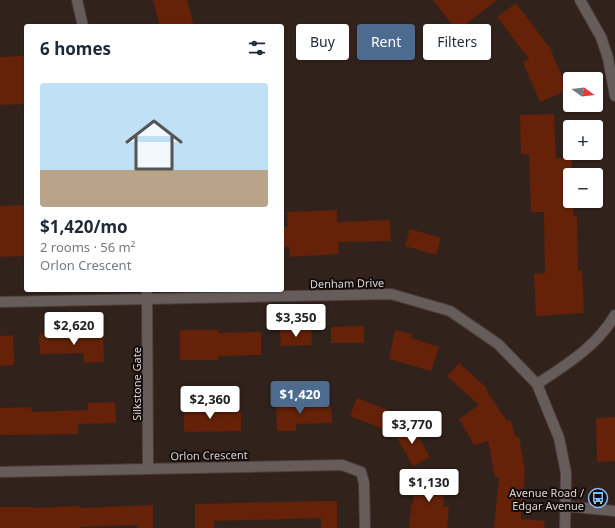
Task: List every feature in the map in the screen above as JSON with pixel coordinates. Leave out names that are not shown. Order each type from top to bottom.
[{"type":"street","points":[[77,0],[83,24]]},
{"type":"street","points":[[580,0],[600,37],[608,58],[615,96]]},
{"type":"street","name":"Denham Drive","points":[[0,302],[148,294],[391,294],[450,311],[498,344],[536,384],[559,438],[566,473],[565,528]]},
{"type":"street","name":"Silkstone Gate","points":[[148,294],[148,469]]},
{"type":"street","points":[[536,384],[594,342],[605,330],[615,315]]},
{"type":"street","name":"Orlon Crescent","points":[[0,472],[342,465],[361,472],[364,483],[365,528]]},
{"type":"street","points":[[565,506],[615,511]]},
{"type":"building","points":[[153,0],[187,0],[193,24],[159,24]]},
{"type":"building","points":[[433,0],[497,0],[466,24],[452,24]]},
{"type":"building","points":[[516,3],[550,48],[563,78],[563,92],[540,102],[523,62],[529,59],[497,17]]},
{"type":"building","points":[[24,56],[24,104],[0,105],[0,57]]},
{"type":"building","points":[[554,114],[556,158],[572,160],[572,168],[563,168],[563,208],[573,208],[573,216],[577,216],[578,271],[582,270],[584,313],[536,316],[534,274],[545,273],[544,212],[531,212],[529,154],[521,154],[520,115]]},
{"type":"building","points":[[24,205],[24,256],[0,257],[0,206]]},
{"type":"building","points":[[337,210],[337,222],[390,220],[391,241],[338,242],[339,254],[290,257],[289,247],[284,247],[284,227],[288,227],[287,212]]},
{"type":"building","points":[[410,229],[441,238],[436,255],[405,246]]},
{"type":"building","points":[[364,326],[364,343],[331,343],[331,327]]},
{"type":"building","points":[[311,329],[312,345],[281,346],[280,330]]},
{"type":"building","points":[[180,330],[218,330],[218,333],[261,332],[261,355],[218,356],[218,360],[180,360]]},
{"type":"building","points":[[395,330],[412,334],[411,338],[439,347],[431,371],[389,359]]},
{"type":"building","points":[[39,334],[73,334],[73,336],[103,334],[104,362],[84,363],[83,353],[40,354]]},
{"type":"building","points":[[13,335],[14,365],[0,366],[0,336]]},
{"type":"building","points":[[459,363],[487,388],[486,390],[507,421],[511,420],[515,437],[519,437],[525,471],[521,519],[545,521],[544,528],[494,528],[499,477],[495,478],[488,441],[474,445],[459,419],[479,405],[447,376]]},
{"type":"building","points":[[357,398],[395,413],[389,431],[350,416]]},
{"type":"building","points":[[276,401],[296,401],[296,407],[331,406],[332,423],[296,424],[296,431],[277,431]]},
{"type":"building","points":[[115,402],[116,423],[78,424],[78,434],[0,435],[0,408],[31,407],[32,412],[88,410],[88,403]]},
{"type":"building","points":[[184,402],[201,402],[202,412],[241,411],[241,431],[184,432]]},
{"type":"building","points":[[615,417],[615,461],[597,462],[596,418]]},
{"type":"building","points":[[411,424],[430,457],[413,466],[394,433]]},
{"type":"building","points":[[416,473],[446,475],[443,507],[449,507],[447,528],[409,528]]},
{"type":"building","points":[[337,501],[337,528],[321,528],[321,518],[214,521],[214,528],[195,528],[195,504]]},
{"type":"building","points":[[153,505],[153,528],[138,528],[137,525],[80,528],[0,528],[0,507],[33,508],[80,506],[80,508]]},
{"type":"place","name":"Avenue Road / Edgar Avenue","points":[[598,498]]}]
